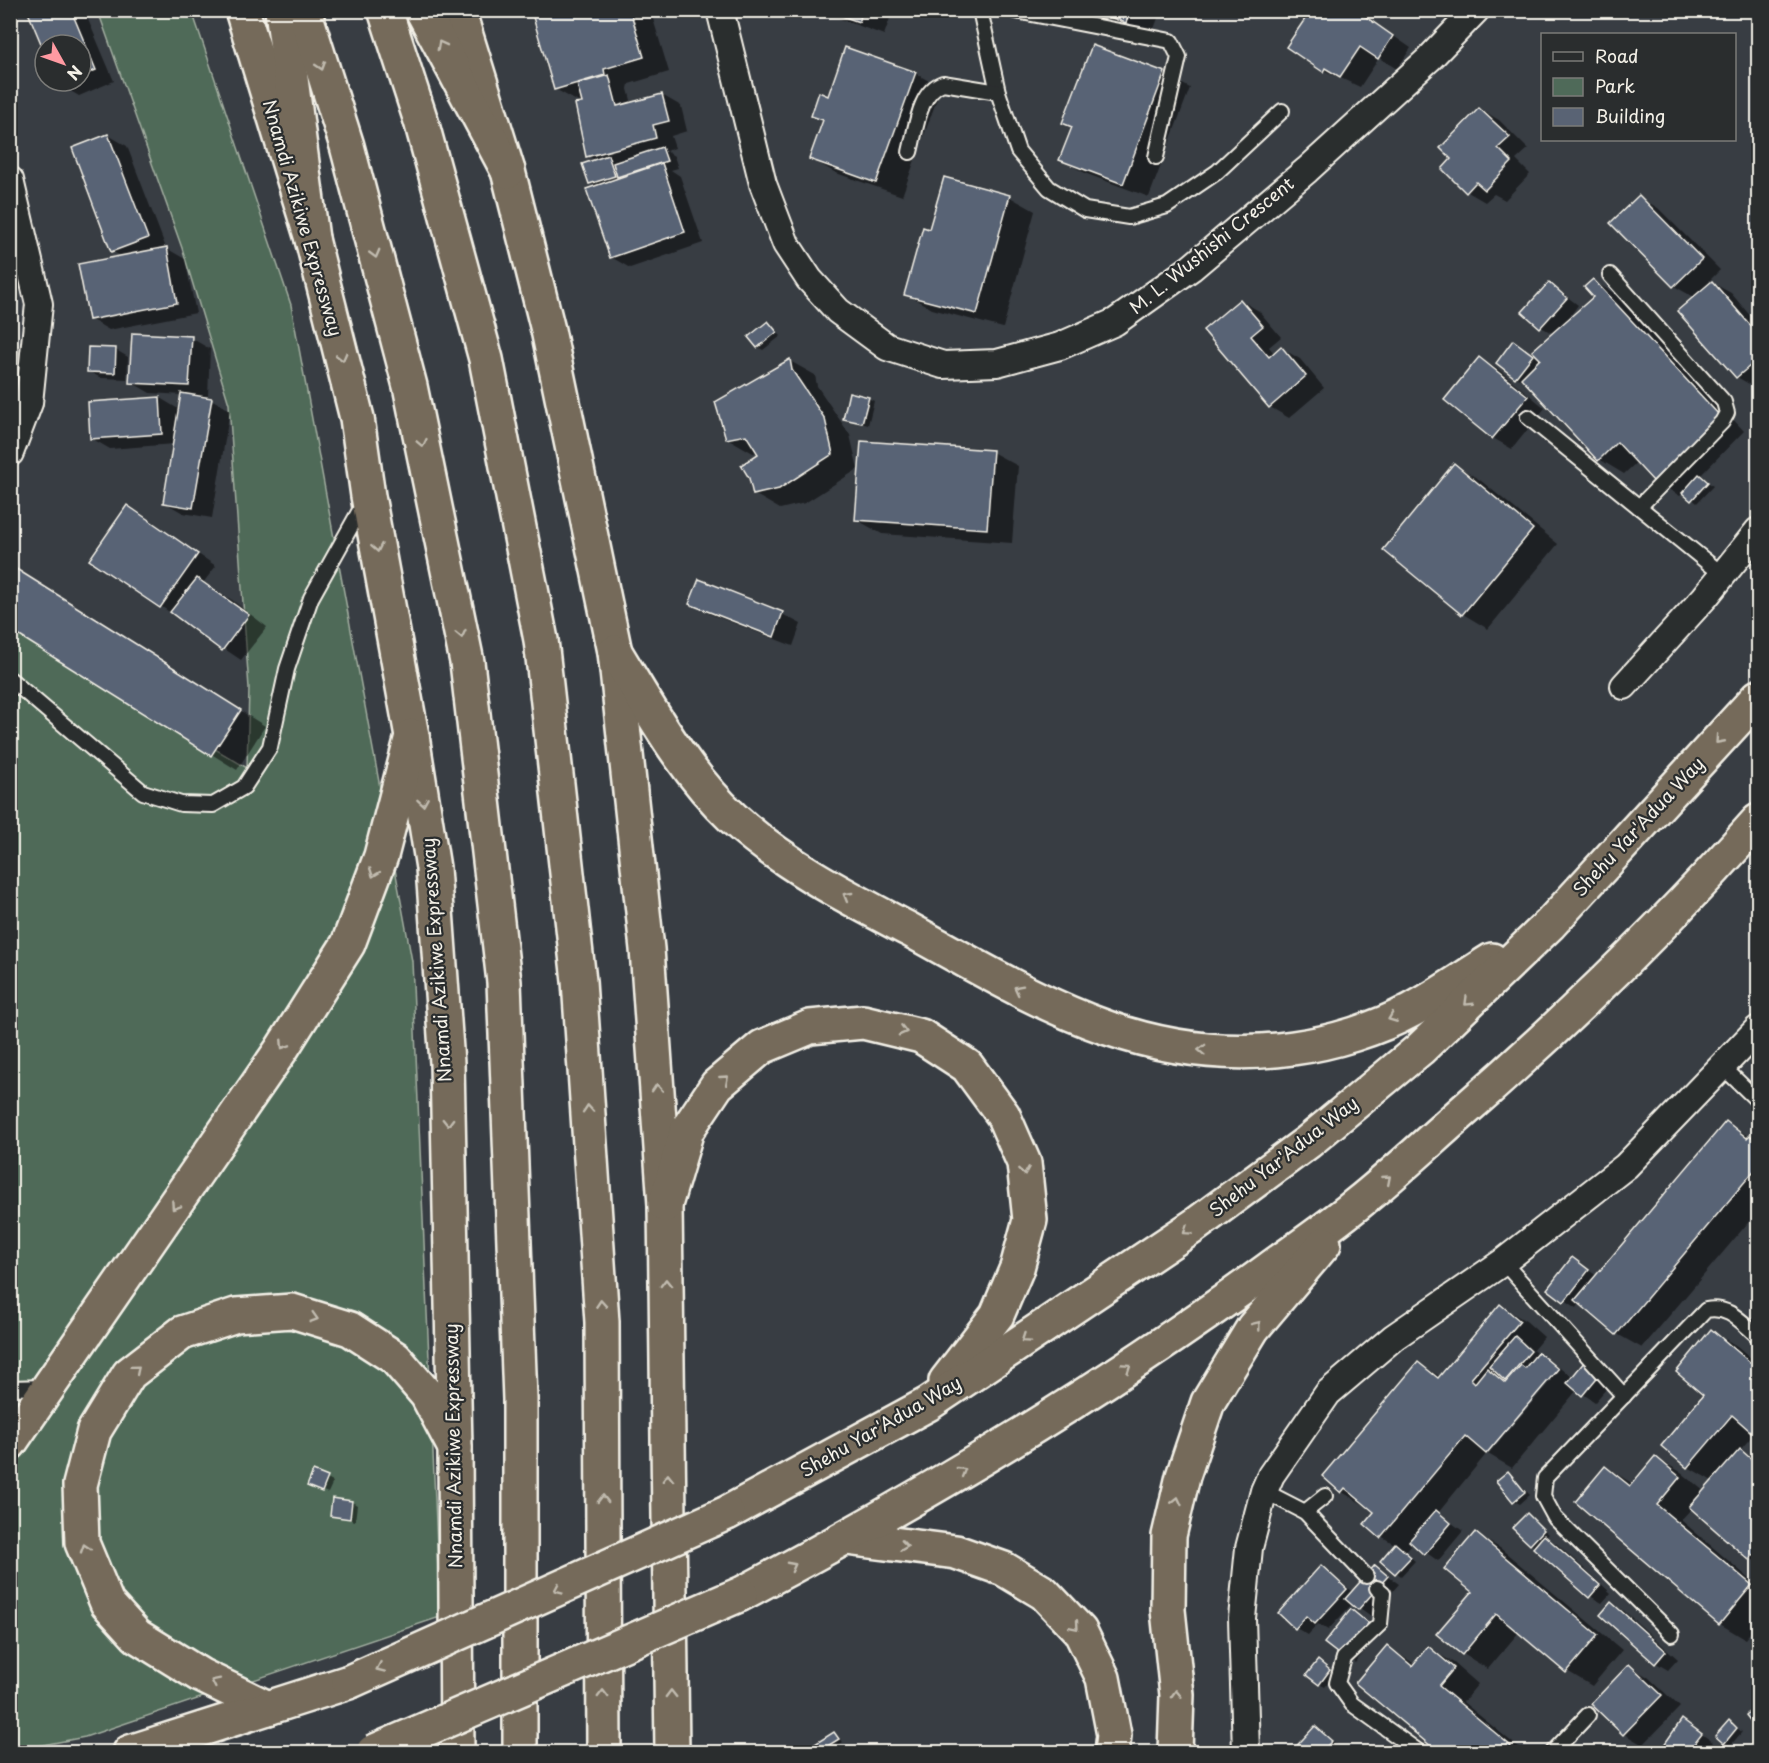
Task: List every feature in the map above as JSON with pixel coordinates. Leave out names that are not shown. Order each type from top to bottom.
[{"type":"highway","name":"Nnamdi Azikiwe Expressway","points":[[242,10],[312,239],[357,418],[368,496],[412,736],[433,868],[447,1063],[455,1448],[457,1752]]},
{"type":"highway","points":[[282,10],[312,239]]},
{"type":"highway","points":[[304,10],[347,146],[410,386],[467,662],[504,982],[520,1399],[520,1752]]},
{"type":"highway","points":[[385,10],[421,121],[486,359],[541,640],[579,981],[602,1322],[604,1752]]},
{"type":"highway","points":[[422,10],[508,171]]},
{"type":"highway","points":[[458,10],[508,171],[548,330],[615,652],[647,949],[665,1205],[672,1752]]},
{"type":"highway","points":[[615,652],[686,766],[733,818],[779,853],[844,895],[1065,1014],[1125,1035],[1182,1049],[1251,1052],[1294,1048],[1353,1034],[1411,1011],[1550,924]]},
{"type":"highway","name":"Shehu Yar'Adua Way","points":[[130,1752],[349,1682],[727,1513],[928,1404],[1194,1226],[1308,1142],[1420,1049],[1550,924],[1758,697]]},
{"type":"highway","points":[[10,1443],[51,1387],[281,1050],[348,944],[381,856],[412,736]]},
{"type":"highway","points":[[373,1752],[741,1594],[846,1538],[971,1466],[1104,1383],[1221,1304],[1357,1204],[1562,1025],[1685,903],[1758,821]]},
{"type":"highway","points":[[665,1205],[687,1130],[717,1085],[762,1047],[810,1027],[863,1022],[921,1036],[967,1066],[1004,1115],[1024,1163],[1030,1220],[1017,1268],[997,1315],[928,1404]]},
{"type":"highway","points":[[1175,1752],[1177,1695],[1168,1610],[1169,1536],[1186,1465],[1208,1402],[1253,1328],[1357,1204]]},
{"type":"highway","points":[[268,1708],[200,1675],[137,1636],[107,1603],[86,1553],[82,1543],[80,1485],[94,1431],[129,1374],[182,1333],[236,1315],[292,1311],[350,1329],[395,1358],[427,1395],[455,1448]]},
{"type":"highway","points":[[846,1538],[956,1552],[1005,1569],[1044,1593],[1080,1631],[1103,1678],[1114,1735],[1112,1752]]},
{"type":"street","name":"M. L. Wushishi Crescent","points":[[720,10],[763,184],[786,244],[809,279],[838,311],[887,347],[943,366],[997,363],[1060,346],[1115,322],[1191,268],[1307,170],[1429,59],[1476,10]]},
{"type":"street","points":[[10,180],[14,211],[39,304],[29,403],[10,453]]},
{"type":"street","points":[[1624,686],[1723,575],[1758,531]]},
{"type":"street","points":[[1246,1752],[1247,1701],[1242,1618],[1249,1548],[1264,1491],[1271,1475],[1328,1393],[1394,1337],[1503,1262],[1626,1166],[1758,1029]]},
{"type":"lane","points":[[980,10],[998,92],[1018,151],[1049,188],[1085,210],[1129,217],[1167,206],[1216,172],[1282,111]]},
{"type":"lane","points":[[1011,10],[1171,41],[1179,57],[1156,157]]},
{"type":"lane","points":[[910,152],[927,93],[934,86],[943,83],[998,92]]},
{"type":"lane","points":[[1610,275],[1724,402],[1727,413],[1722,422],[1639,507]]},
{"type":"lane","points":[[1528,417],[1723,575]]},
{"type":"lane","points":[[10,679],[143,792],[181,804],[213,805],[244,787],[270,747],[287,669],[311,598],[368,496]]},
{"type":"lane","points":[[1723,1067],[1758,1101]]},
{"type":"lane","points":[[1503,1262],[1624,1396]]},
{"type":"lane","points":[[1672,1634],[1555,1518],[1543,1496],[1545,1478],[1706,1310],[1719,1307],[1732,1314],[1758,1336]]},
{"type":"lane","points":[[10,1388],[51,1387]]},
{"type":"lane","points":[[1264,1491],[1305,1512],[1366,1576]]},
{"type":"lane","points":[[1305,1512],[1325,1496]]},
{"type":"lane","points":[[1377,1588],[1383,1593],[1380,1624],[1344,1658],[1337,1683],[1352,1704],[1419,1752]]},
{"type":"lane","points":[[1553,1752],[1588,1715]]},
{"type":"green space","points":[[98,11],[192,11],[291,305],[412,961],[440,1617],[85,1737],[11,1751],[11,628],[247,768],[249,688],[229,404],[182,248]]},
{"type":"building","points":[[27,10],[71,10],[81,33],[37,33]]},
{"type":"building","points":[[531,10],[630,10],[644,57],[604,69],[605,75],[554,90]]},
{"type":"building","points":[[825,10],[863,10],[859,22]]},
{"type":"building","points":[[1090,10],[1130,10],[1126,23]]},
{"type":"building","points":[[1311,10],[1356,10],[1393,36],[1378,59],[1360,47],[1340,77],[1325,68],[1323,72],[1286,47]]},
{"type":"building","points":[[1092,45],[1165,72],[1123,184],[1059,160],[1072,127],[1062,123]]},
{"type":"building","points":[[845,47],[916,72],[876,183],[809,159],[823,120],[811,116],[819,92],[828,96]]},
{"type":"building","points":[[609,75],[617,106],[662,94],[669,121],[653,125],[656,138],[586,157],[575,104],[582,103],[577,84]]},
{"type":"building","points":[[1479,108],[1510,137],[1498,148],[1512,162],[1485,190],[1476,182],[1466,193],[1442,169],[1451,159],[1440,148]]},
{"type":"building","points":[[108,134],[148,238],[111,252],[72,148]]},
{"type":"building","points":[[662,147],[667,161],[617,177],[613,163]]},
{"type":"building","points":[[608,155],[615,176],[589,184],[582,164]]},
{"type":"building","points":[[662,163],[685,232],[610,258],[586,189]]},
{"type":"building","points":[[944,177],[1010,195],[977,314],[904,295],[923,227],[929,229]]},
{"type":"building","points":[[1639,195],[1702,259],[1673,287],[1610,223]]},
{"type":"building","points":[[167,247],[177,303],[89,320],[78,264]]},
{"type":"building","points":[[1593,279],[1720,416],[1654,482],[1617,442],[1598,461],[1521,378],[1540,359],[1532,351],[1593,297],[1584,287]]},
{"type":"building","points":[[1712,281],[1758,334],[1758,359],[1736,378],[1677,311]]},
{"type":"building","points":[[1549,282],[1567,298],[1540,328],[1522,312]]},
{"type":"building","points":[[1240,299],[1263,326],[1251,336],[1269,357],[1281,346],[1306,376],[1269,408],[1203,330]]},
{"type":"building","points":[[768,321],[777,332],[757,348],[748,337]]},
{"type":"building","points":[[132,333],[192,336],[189,386],[129,383]]},
{"type":"building","points":[[1513,340],[1533,355],[1515,378],[1496,363]]},
{"type":"building","points":[[88,347],[116,348],[115,373],[87,372]]},
{"type":"building","points":[[1479,357],[1528,396],[1492,439],[1444,400]]},
{"type":"building","points":[[790,359],[792,370],[825,419],[833,454],[779,489],[753,495],[749,478],[741,465],[758,454],[746,435],[726,439],[715,402]]},
{"type":"building","points":[[849,392],[869,397],[862,423],[843,419]]},
{"type":"building","points":[[181,393],[212,398],[193,508],[163,503]]},
{"type":"building","points":[[160,397],[162,434],[90,439],[88,402]]},
{"type":"building","points":[[861,441],[993,450],[987,529],[855,520]]},
{"type":"building","points":[[1454,463],[1533,529],[1462,615],[1383,550]]},
{"type":"building","points":[[1699,474],[1708,482],[1691,501],[1682,493]]},
{"type":"building","points":[[127,505],[198,554],[160,608],[89,560]]},
{"type":"building","points":[[10,565],[241,710],[211,756],[10,630]]},
{"type":"building","points":[[197,578],[249,615],[222,651],[170,612]]},
{"type":"building","points":[[699,579],[783,612],[774,637],[689,604]]},
{"type":"building","points":[[1726,1121],[1747,1138],[1750,1135],[1758,1143],[1758,1166],[1616,1335],[1575,1300]]},
{"type":"building","points":[[1572,1257],[1589,1270],[1564,1302],[1547,1289]]},
{"type":"building","points":[[1500,1304],[1520,1321],[1471,1379],[1475,1383],[1487,1368],[1505,1383],[1521,1365],[1525,1368],[1538,1352],[1558,1369],[1486,1454],[1465,1436],[1380,1538],[1364,1524],[1374,1512],[1345,1488],[1341,1493],[1322,1476],[1418,1362],[1438,1378]]},
{"type":"building","points":[[1711,1329],[1758,1369],[1758,1438],[1732,1415],[1687,1468],[1661,1446],[1703,1395],[1676,1372]]},
{"type":"building","points":[[1515,1336],[1531,1351],[1505,1381],[1489,1366]]},
{"type":"building","points":[[1585,1361],[1600,1374],[1582,1396],[1567,1383]]},
{"type":"building","points":[[1740,1449],[1758,1465],[1758,1549],[1749,1560],[1689,1507]]},
{"type":"building","points":[[1655,1456],[1680,1477],[1657,1505],[1752,1585],[1719,1625],[1575,1502],[1605,1466],[1630,1486]]},
{"type":"building","points":[[313,1471],[328,1477],[322,1492],[307,1486]]},
{"type":"building","points":[[1508,1471],[1525,1492],[1513,1502],[1496,1481]]},
{"type":"building","points":[[332,1498],[352,1501],[350,1519],[330,1516]]},
{"type":"building","points":[[1436,1510],[1451,1523],[1424,1555],[1409,1541]]},
{"type":"building","points":[[1527,1513],[1544,1530],[1530,1545],[1512,1528]]},
{"type":"building","points":[[1475,1532],[1598,1635],[1566,1673],[1496,1614],[1462,1655],[1436,1634],[1472,1592],[1444,1569]]},
{"type":"building","points":[[1544,1535],[1600,1585],[1589,1598],[1533,1548]]},
{"type":"building","points":[[1395,1543],[1411,1557],[1395,1574],[1380,1561]]},
{"type":"building","points":[[1321,1565],[1347,1589],[1315,1624],[1306,1616],[1295,1629],[1278,1613]]},
{"type":"building","points":[[1375,1565],[1388,1576],[1358,1610],[1345,1599]]},
{"type":"building","points":[[1611,1602],[1666,1651],[1655,1664],[1600,1615]]},
{"type":"building","points":[[1351,1609],[1369,1624],[1342,1657],[1324,1643]]},
{"type":"building","points":[[1387,1645],[1412,1666],[1428,1646],[1454,1668],[1439,1686],[1511,1746],[1506,1752],[1438,1752],[1355,1683]]},
{"type":"building","points":[[1318,1660],[1330,1670],[1319,1685],[1306,1675]]},
{"type":"building","points":[[1629,1664],[1662,1695],[1623,1735],[1591,1704]]},
{"type":"building","points":[[1758,1704],[1758,1731],[1746,1715]]},
{"type":"building","points":[[1682,1719],[1702,1734],[1688,1752],[1659,1752]]},
{"type":"building","points":[[1729,1720],[1737,1728],[1724,1744],[1715,1736]]},
{"type":"building","points":[[1315,1726],[1332,1741],[1321,1752],[1291,1752]]},
{"type":"building","points":[[834,1732],[839,1739],[818,1752],[809,1752],[807,1749]]},
{"type":"building","points":[[1754,1746],[1758,1752],[1747,1752]]}]
